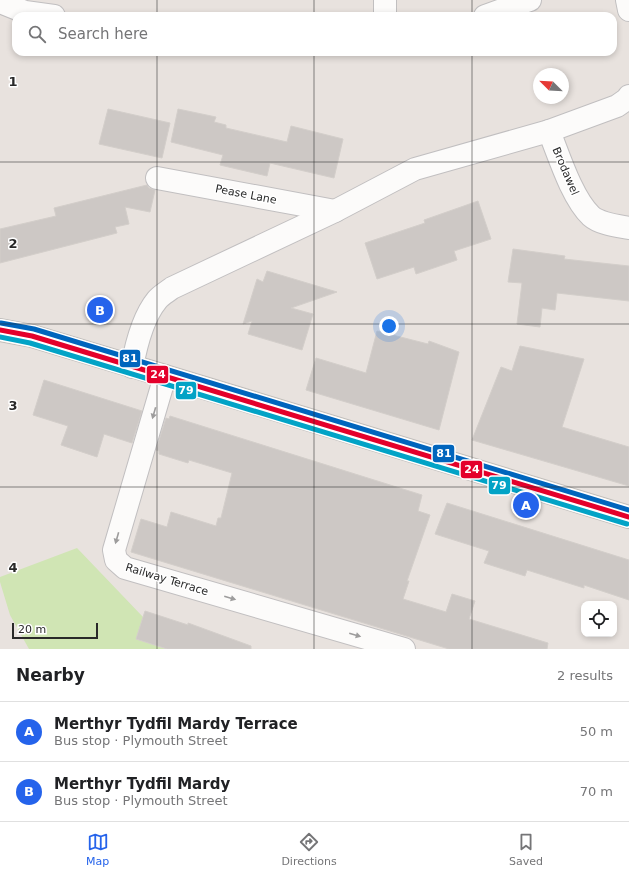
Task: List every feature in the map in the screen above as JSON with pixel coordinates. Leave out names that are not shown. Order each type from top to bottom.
[{"type":"main road","points":[[0,330],[32,336],[629,517]]},
{"type":"street","points":[[385,0],[385,12]]},
{"type":"street","points":[[496,12],[530,0]]},
{"type":"street","points":[[627,0],[629,10]]},
{"type":"street","points":[[0,2],[25,12]]},
{"type":"street","points":[[132,367],[136,348],[149,311],[158,298],[172,288],[335,211],[415,168],[549,131],[617,106],[629,96]]},
{"type":"street","name":"Brodawel","points":[[549,131],[577,200],[592,217],[614,226],[629,228]]},
{"type":"street","name":"Pease Lane","points":[[157,178],[335,211]]},
{"type":"street","name":"Railway Terrace","points":[[165,376],[114,550],[116,560],[125,568],[404,649]]},
{"type":"green space","points":[[77,548],[143,617],[136,639],[166,649],[29,649],[10,615],[0,582],[0,577]]},
{"type":"building","points":[[108,109],[170,123],[162,158],[99,144]]},
{"type":"building","points":[[178,109],[216,117],[214,122],[226,125],[226,128],[287,142],[291,126],[343,139],[334,178],[270,163],[267,176],[220,165],[223,155],[171,142]]},
{"type":"building","points":[[147,185],[149,188],[155,190],[150,212],[125,207],[129,224],[115,227],[117,233],[0,263],[0,229],[56,216],[54,208]]},
{"type":"building","points":[[478,201],[491,239],[454,251],[457,260],[416,274],[414,267],[377,279],[365,243],[425,223],[424,220]]},
{"type":"building","points":[[513,249],[565,256],[564,259],[629,266],[629,301],[557,293],[555,310],[542,308],[540,327],[517,324],[522,283],[508,282]]},
{"type":"building","points":[[267,271],[337,292],[291,308],[313,314],[302,350],[248,334],[252,321],[243,324],[257,279],[263,282]]},
{"type":"building","points":[[377,331],[428,344],[429,341],[459,352],[439,430],[306,390],[316,358],[366,373]]},
{"type":"building","points":[[520,346],[584,359],[562,427],[629,447],[629,486],[472,440],[501,367],[512,371]]},
{"type":"building","points":[[44,380],[142,411],[132,443],[104,434],[97,457],[61,445],[68,426],[33,415]]},
{"type":"building","points":[[170,416],[422,495],[418,511],[430,515],[407,581],[409,581],[403,599],[446,612],[452,594],[475,601],[469,619],[548,643],[547,649],[449,649],[131,552],[141,519],[167,527],[171,512],[216,526],[218,518],[221,518],[232,473],[189,460],[188,463],[159,454],[159,451],[156,450],[166,418],[169,419]]},
{"type":"building","points":[[447,503],[629,560],[629,600],[584,585],[584,588],[527,570],[525,576],[484,563],[489,551],[435,534]]},
{"type":"building","points":[[145,611],[188,625],[188,623],[251,646],[251,649],[167,649],[136,639]]},
{"type":"transit line","name":"81","points":[[1,323],[34,329],[629,510]]},
{"type":"transit line","name":"24","points":[[0,330],[32,336],[629,517]]},
{"type":"transit line","name":"79","points":[[0,337],[30,343],[627,524]]},
{"type":"place","name":"Merthyr Tydfil Mardy","points":[[100,310]]},
{"type":"place","name":"Merthyr Tydfil Mardy Terrace","points":[[526,505]]}]
